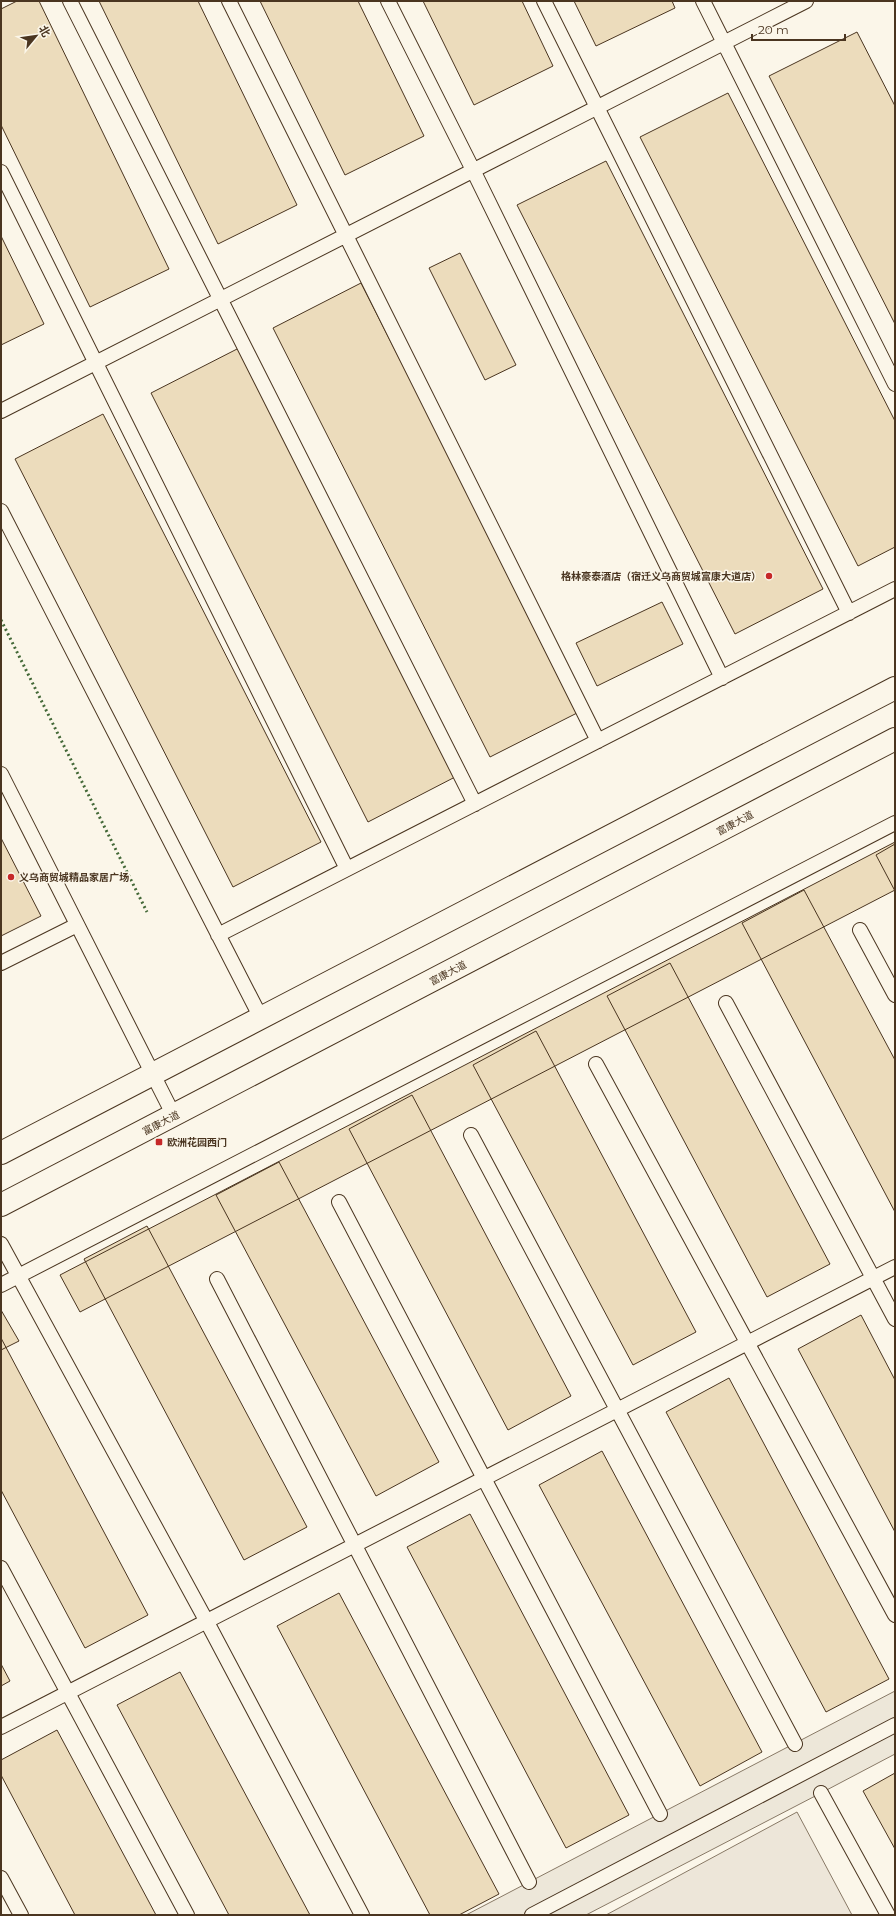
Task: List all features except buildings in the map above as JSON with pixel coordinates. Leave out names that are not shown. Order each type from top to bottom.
[{"type":"street","points":[[1,1154],[895,688]]},
{"type":"street","name":"富康大道","points":[[1,1206],[895,739]]},
{"type":"lane","points":[[70,1],[475,804]]},
{"type":"lane","points":[[229,1],[598,741]]},
{"type":"lane","points":[[388,1],[473,170],[722,678]]},
{"type":"lane","points":[[544,1],[849,613]]},
{"type":"lane","points":[[702,1],[895,384]]},
{"type":"lane","points":[[1,410],[806,1]]},
{"type":"lane","points":[[1,172],[347,869]]},
{"type":"lane","points":[[1,511],[261,1018]]},
{"type":"lane","points":[[218,935],[895,589]]},
{"type":"lane","points":[[1,774],[174,1116]]},
{"type":"lane","points":[[1,1284],[895,823]]},
{"type":"lane","points":[[1,963],[77,925]]},
{"type":"lane","points":[[860,930],[895,995]]},
{"type":"lane","points":[[726,1003],[895,1319]]},
{"type":"lane","points":[[596,1064],[895,1615]]},
{"type":"lane","points":[[471,1135],[794,1744]]},
{"type":"lane","points":[[339,1202],[660,1814]]},
{"type":"lane","points":[[1,1244],[207,1622],[362,1915]]},
{"type":"lane","points":[[1,1727],[895,1267]]},
{"type":"lane","points":[[217,1279],[529,1882]]},
{"type":"lane","points":[[1,1568],[187,1915]]},
{"type":"lane","points":[[532,1915],[895,1725]]},
{"type":"lane","points":[[821,1793],[888,1915]]},
{"type":"lane","points":[[1,1878],[21,1915]]},
{"type":"shaded area","points":[[895,1691],[895,1754],[821,1793],[586,1915],[466,1915]]},
{"type":"shaded area","points":[[797,1812],[852,1915],[606,1915]]},
{"type":"hedge","points":[[1,620],[147,912]]},
{"type":"place","name":"格林豪泰酒店（宿迁义乌商贸城富康大道店）","points":[[769,576]]},
{"type":"place","name":"义乌商贸城精品家居广场","points":[[11,877]]},
{"type":"place","name":"欧洲花园西门","points":[[159,1142]]}]
